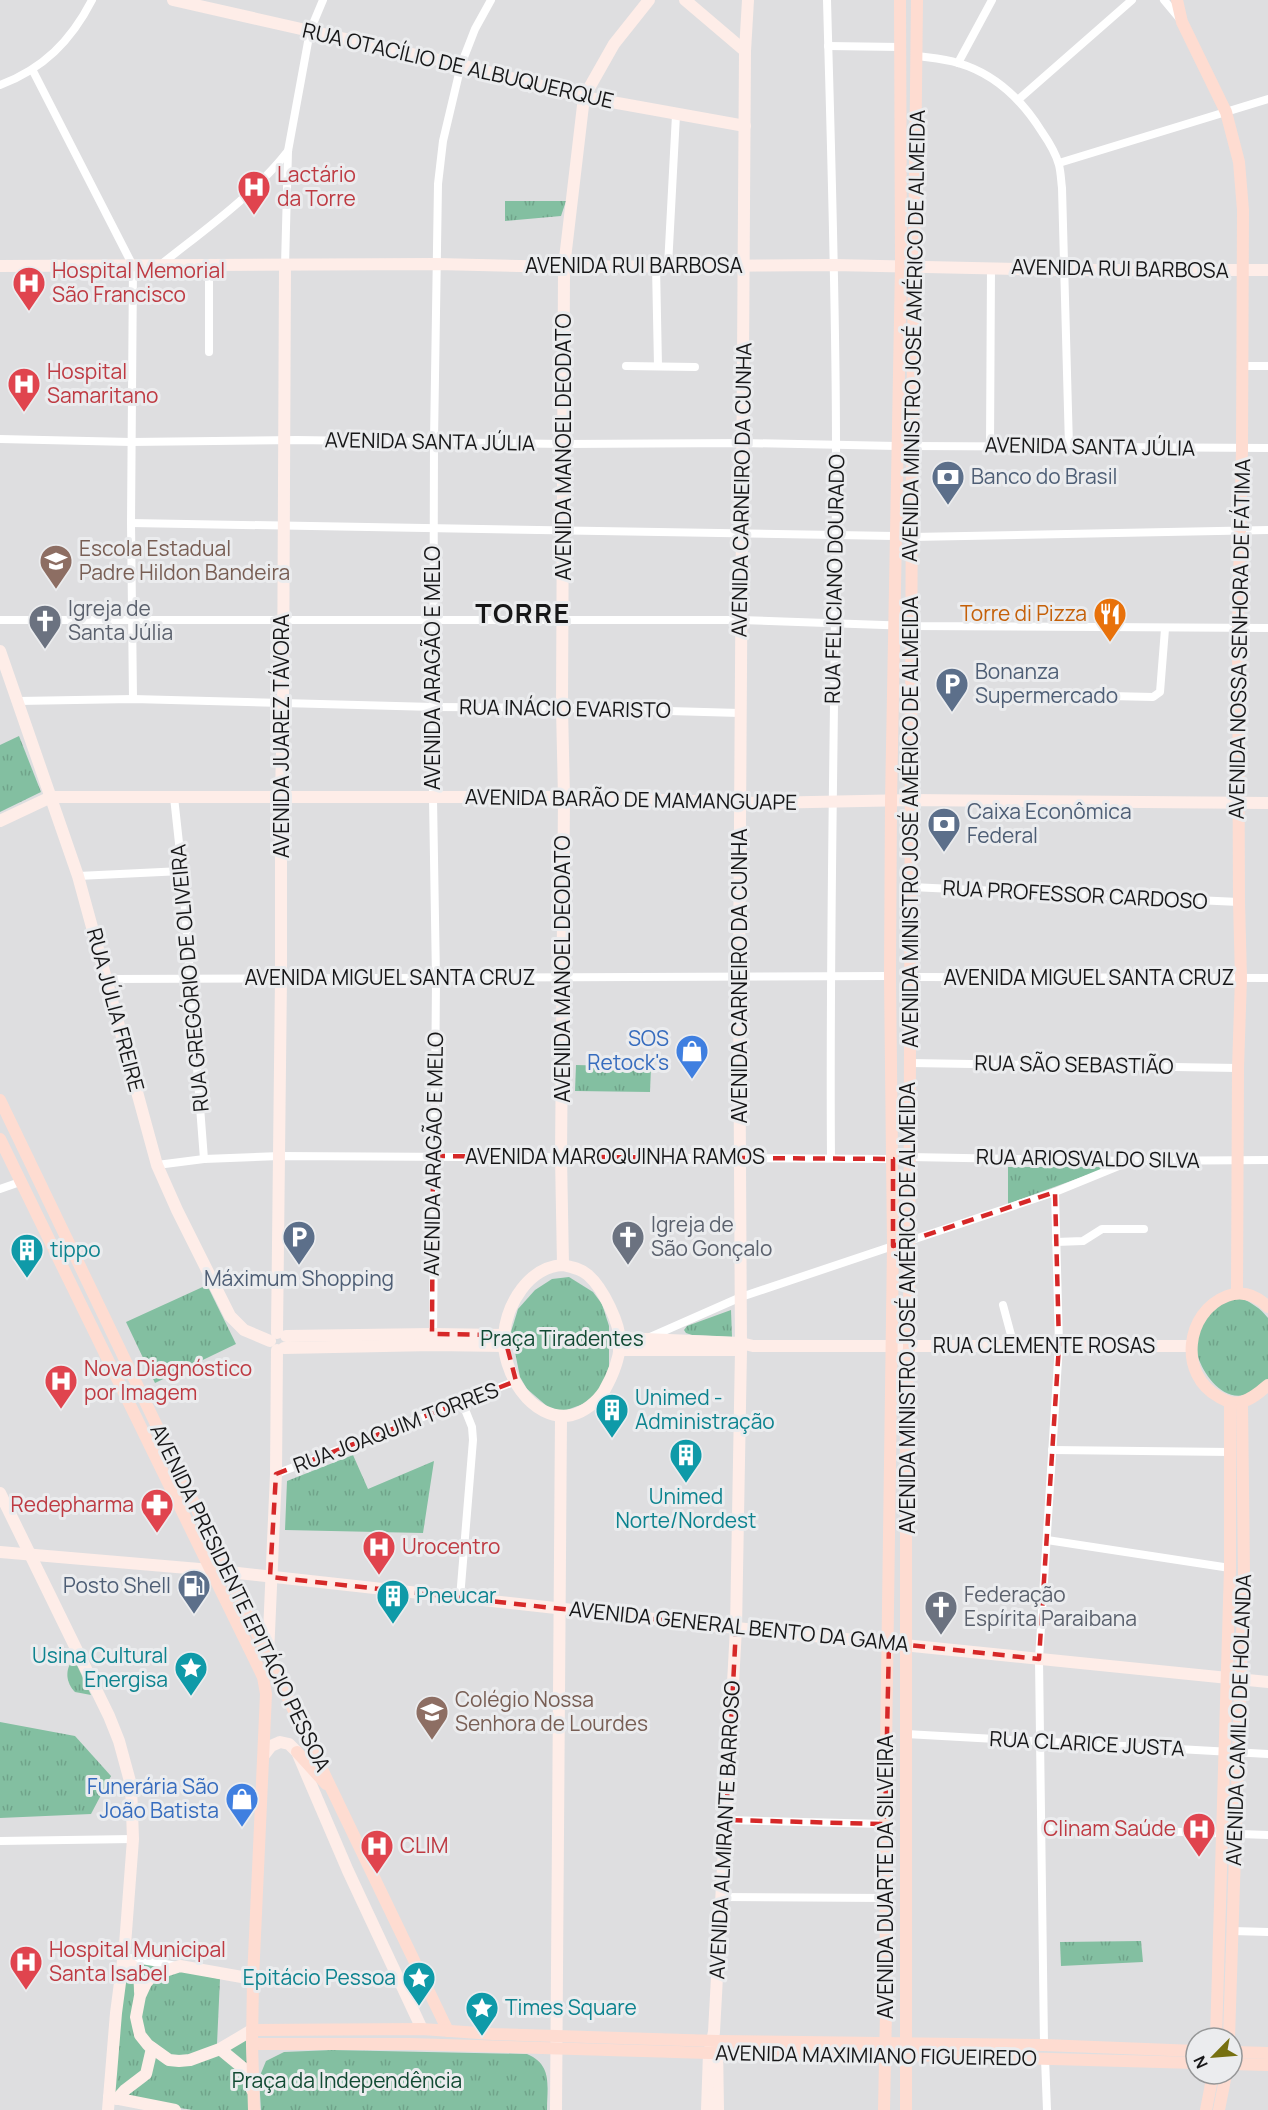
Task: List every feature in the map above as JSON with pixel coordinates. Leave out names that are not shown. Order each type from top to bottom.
[{"type":"main road","name":"AVENIDA MINISTRO JOSÉ AMÉRICO DE ALMEIDA","points":[[889,1643],[890,1347],[893,1246],[891,801],[901,266],[900,0]]},
{"type":"main road","name":"AVENIDA MINISTRO JOSÉ AMÉRICO DE ALMEIDA","points":[[906,1645],[912,446],[917,0]]},
{"type":"main road","name":"AVENIDA NOSSA SENHORA DE FÁTIMA","points":[[1177,0],[1182,22],[1226,112],[1241,177],[1243,210],[1242,449],[1238,628],[1241,978],[1238,1068],[1237,1292]]},
{"type":"main road","name":"AVENIDA PRESIDENTE EPITÁCIO PESSOA","points":[[0,1100],[448,2031]]},
{"type":"main road","name":"AVENIDA PRESIDENTE EPITÁCIO PESSOA","points":[[0,1139],[263,1677],[266,1694],[264,1755]]},
{"type":"main road","points":[[1268,1307],[1247,1293],[1237,1292],[1219,1299],[1205,1310],[1195,1328],[1191,1346],[1193,1364],[1201,1380],[1213,1394],[1236,1403],[1258,1394],[1268,1385]]},
{"type":"main road","name":"AVENIDA CAMILO DE HOLANDA","points":[[1229,2026],[1239,1752],[1233,1679],[1230,1568],[1231,1452],[1236,1403]]},
{"type":"main road","name":"AVENIDA CAMILO DE HOLANDA","points":[[1216,2026],[1226,1751],[1244,1575],[1236,1403]]},
{"type":"main road","name":"AVENIDA DUARTE DA SILVEIRA","points":[[884,2110],[885,1824],[889,1643]]},
{"type":"main road","name":"AVENIDA DUARTE DA SILVEIRA","points":[[906,1645],[906,2110]]},
{"type":"main road","points":[[297,1752],[334,1794]]},
{"type":"main road","points":[[254,2110],[253,1979],[264,1755]]},
{"type":"main road","points":[[252,2030],[422,2029],[557,2035]]},
{"type":"main road","name":"AVENIDA MAXIMIANO FIGUEIREDO","points":[[557,2035],[714,2044],[885,2049],[1044,2044],[1184,2050]]},
{"type":"main road","points":[[252,2044],[410,2044],[557,2049]]},
{"type":"main road","name":"AVENIDA MAXIMIANO FIGUEIREDO","points":[[557,2049],[714,2044]]},
{"type":"main road","name":"AVENIDA MAXIMIANO FIGUEIREDO","points":[[906,2049],[1045,2058],[1184,2063]]},
{"type":"main road","points":[[1244,2052],[1268,2053]]},
{"type":"main road","points":[[1244,2064],[1268,2065]]},
{"type":"main road","points":[[1206,2110],[1211,2086]]},
{"type":"main road","points":[[1219,2110],[1224,2086]]},
{"type":"street","points":[[0,85],[33,71],[59,47],[73,32],[92,0]]},
{"type":"street","name":"RUA OTACÍLIO DE ALBUQUERQUE","points":[[173,0],[461,65],[584,97],[745,126]]},
{"type":"street","name":"AVENIDA JUAREZ TÁVORA","points":[[268,1655],[279,1342],[280,797],[283,703],[285,266],[288,151],[309,31],[322,0]]},
{"type":"street","name":"AVENIDA ARAGÃO E MELO","points":[[433,1339],[434,441],[440,160],[461,65],[475,29],[491,0]]},
{"type":"street","points":[[584,97],[614,44],[649,0]]},
{"type":"street","points":[[685,0],[745,51]]},
{"type":"street","name":"AVENIDA CARNEIRO DA CUNHA","points":[[736,1628],[745,1346],[741,1297],[738,978],[747,0]]},
{"type":"street","name":"RUA FELICIANO DOURADO","points":[[827,0],[836,445],[830,978],[831,1158]]},
{"type":"street","points":[[958,63],[992,0]]},
{"type":"street","points":[[1018,99],[1132,0]]},
{"type":"street","points":[[1164,0],[1182,22]]},
{"type":"street","points":[[828,46],[900,47]]},
{"type":"street","points":[[917,56],[958,63],[993,78],[1018,99],[1048,141],[1059,163],[1062,188],[1069,447]]},
{"type":"street","points":[[33,71],[133,266],[131,442],[133,699]]},
{"type":"street","name":"AVENIDA MANOEL DEODATO","points":[[563,1265],[561,1157],[564,978],[562,708],[565,444],[564,267],[584,97]]},
{"type":"street","points":[[1059,163],[1268,99]]},
{"type":"street","points":[[658,366],[662,266],[676,115]]},
{"type":"street","points":[[158,266],[236,205],[270,174],[288,151]]},
{"type":"street","name":"AVENIDA RUI BARBOSA","points":[[0,266],[834,265],[1063,270],[1268,270]]},
{"type":"street","points":[[209,266],[209,352]]},
{"type":"street","points":[[990,446],[991,267]]},
{"type":"street","points":[[626,366],[695,367]]},
{"type":"street","points":[[1242,366],[1268,366]]},
{"type":"street","name":"AVENIDA SANTA JÚLIA","points":[[0,439],[131,442],[284,440],[897,446]]},
{"type":"street","name":"AVENIDA SANTA JÚLIA","points":[[912,446],[1268,448]]},
{"type":"street","points":[[131,524],[895,536]]},
{"type":"street","points":[[912,537],[1268,530]]},
{"type":"street","points":[[0,620],[740,620],[894,626],[1268,628]]},
{"type":"street","points":[[1110,696],[1153,697],[1160,692],[1165,629]]},
{"type":"street","name":"RUA JÚLIA FREIRE","points":[[0,651],[78,876],[157,1165],[230,1316],[244,1330],[279,1342]]},
{"type":"street","name":"RUA INÁCIO EVARISTO","points":[[18,700],[133,699],[740,712]]},
{"type":"street","name":"AVENIDA BARÃO DE MAMANGUAPE","points":[[0,821],[51,797],[564,797],[740,803],[912,800],[1268,803]]},
{"type":"street","name":"RUA GREGÓRIO DE OLIVEIRA","points":[[174,797],[182,871],[204,1159]]},
{"type":"street","points":[[78,876],[182,871]]},
{"type":"street","name":"RUA PROFESSOR CARDOSO","points":[[911,887],[1239,902]]},
{"type":"street","name":"AVENIDA MIGUEL SANTA CRUZ","points":[[107,979],[890,976]]},
{"type":"street","name":"AVENIDA MIGUEL SANTA CRUZ","points":[[910,977],[1268,978]]},
{"type":"street","name":"RUA SÃO SEBASTIÃO","points":[[910,1063],[1238,1068]]},
{"type":"street","name":"AVENIDA MAROQUINHA RAMOS","points":[[157,1165],[204,1159],[280,1156],[893,1159]]},
{"type":"street","name":"RUA ARIOSVALDO SILVA","points":[[909,1157],[1129,1161],[1268,1160]]},
{"type":"street","points":[[909,1241],[1054,1192],[1129,1161]]},
{"type":"street","points":[[0,1189],[20,1182]]},
{"type":"street","points":[[1044,2044],[1039,1743],[1040,1659],[1059,1345],[1054,1192]]},
{"type":"street","points":[[1056,1242],[1083,1241],[1102,1229],[1144,1229]]},
{"type":"street","points":[[741,1297],[893,1246]]},
{"type":"street","points":[[563,1265],[587,1274],[596,1283],[613,1315],[619,1344],[614,1374],[602,1395],[588,1408],[561,1417],[544,1412],[531,1404],[516,1381],[505,1341],[511,1311],[520,1291],[542,1270],[551,1266],[563,1265]]},
{"type":"street","name":"RUA CLEMENTE ROSAS","points":[[619,1344],[647,1338],[741,1297]]},
{"type":"street","points":[[1003,1305],[1014,1346]]},
{"type":"street","name":"RUA CLEMENTE ROSAS","points":[[647,1338],[745,1346]]},
{"type":"street","points":[[279,1342],[433,1339],[505,1341]]},
{"type":"street","name":"RUA CLEMENTE ROSAS","points":[[619,1344],[890,1347],[1191,1346]]},
{"type":"street","name":"RUA JOAQUIM TORRES","points":[[276,1474],[516,1381]]},
{"type":"street","points":[[460,1598],[473,1440],[472,1427],[462,1402]]},
{"type":"street","points":[[556,2110],[561,1417]]},
{"type":"street","points":[[1052,1450],[1231,1452]]},
{"type":"street","points":[[0,1493],[109,1716],[136,1802],[124,1958],[116,2009],[111,2102]]},
{"type":"street","points":[[1047,1540],[1230,1568]]},
{"type":"street","name":"AVENIDA GENERAL BENTO DA GAMA","points":[[0,1553],[211,1570],[736,1628],[1268,1682]]},
{"type":"street","name":"AVENIDA ALMIRANTE BARROSO","points":[[706,2110],[714,2044],[736,1628]]},
{"type":"street","name":"RUA CLARICE JUSTA","points":[[906,1734],[1268,1754]]},
{"type":"street","name":"AVENIDA PRESIDENTE EPITÁCIO PESSOA","points":[[264,1755],[271,1746],[280,1742],[289,1744],[297,1752],[348,1871],[422,2029]]},
{"type":"street","points":[[726,1820],[885,1824]]},
{"type":"street","points":[[1042,1827],[1268,1834]]},
{"type":"street","points":[[0,1841],[133,1839]]},
{"type":"street","points":[[721,1897],[885,1898]]},
{"type":"street","points":[[1233,1931],[1268,1932]]},
{"type":"street","points":[[124,1958],[253,1979]]},
{"type":"street","points":[[124,1958],[138,1971],[140,2035],[152,2048],[169,2060],[190,2060],[220,2049],[252,2030]]},
{"type":"street","points":[[116,2009],[125,2020],[138,2006],[152,1976],[180,1966]]},
{"type":"street","name":"AVENIDA ALMIRANTE BARROSO","points":[[714,2044],[718,2110]]},
{"type":"street","points":[[111,2102],[146,2074],[152,2048]]},
{"type":"street","points":[[220,2049],[243,2068],[253,2091]]},
{"type":"street","points":[[1045,2058],[1047,2110]]},
{"type":"street","points":[[111,2102],[174,2110]]},
{"type":"highlighted area","points":[[433,1156],[893,1159],[893,1246],[1055,1192],[1059,1345],[1039,1659],[889,1643],[885,1824],[726,1820],[736,1628],[270,1577],[276,1474],[516,1381],[504,1335],[432,1334]]},
{"type":"green space","points":[[505,201],[566,201],[561,216],[505,221]]},
{"type":"green space","points":[[19,736],[41,792],[0,812],[0,745]]},
{"type":"green space","points":[[576,1065],[651,1067],[650,1092],[575,1091]]},
{"type":"green space","points":[[1008,1167],[1109,1167],[1008,1204]]},
{"type":"green space","name":"Praça Tiradentes","points":[[569,1277],[593,1292],[602,1304],[609,1326],[609,1367],[603,1386],[586,1403],[561,1412],[548,1407],[527,1389],[520,1377],[511,1332],[518,1309],[535,1290],[552,1279]]},
{"type":"green space","points":[[207,1285],[236,1344],[155,1383],[126,1322]]},
{"type":"green space","points":[[1241,1298],[1256,1306],[1268,1318],[1268,1381],[1250,1393],[1236,1396],[1221,1390],[1209,1378],[1198,1357],[1197,1342],[1205,1317],[1216,1304]]},
{"type":"green space","points":[[731,1310],[732,1337],[692,1335],[684,1330],[687,1326]]},
{"type":"green space","points":[[353,1455],[368,1489],[434,1461],[423,1533],[285,1530],[287,1481]]},
{"type":"green space","points":[[74,1659],[91,1695],[75,1692],[70,1684],[67,1676]]},
{"type":"green space","points":[[0,1722],[75,1736],[111,1776],[91,1814],[0,1818]]},
{"type":"green space","points":[[1141,1941],[1143,1962],[1061,1966],[1060,1942]]},
{"type":"green space","points":[[124,1959],[220,1979],[217,2044],[246,2039],[249,2110],[193,2110],[109,2097]]},
{"type":"green space","name":"Praça da Independência","points":[[332,2050],[527,2054],[541,2064],[545,2070],[548,2085],[547,2110],[261,2110],[259,2078],[266,2061],[284,2052]]},
{"type":"place","name":"Lactário da Torre","points":[[254,216]]},
{"type":"place","name":"Hospital Memorial São Francisco","points":[[29,312]]},
{"type":"place","name":"Hospital Samaritano","points":[[24,413]]},
{"type":"place","name":"Banco do Brasil","points":[[948,506]]},
{"type":"place","name":"Escola Estadual Padre Hildon Bandeira","points":[[56,590]]},
{"type":"place","name":"Torre di Pizza","points":[[1110,643]]},
{"type":"place","name":"Igreja de Santa Júlia","points":[[45,650]]},
{"type":"place","name":"Bonanza Supermercado","points":[[952,713]]},
{"type":"place","name":"Caixa Econômica Federal","points":[[944,853]]},
{"type":"place","name":"SOS Retock's","points":[[692,1080]]},
{"type":"place","name":"Máximum Shopping","points":[[299,1266]]},
{"type":"place","name":"Igreja de São Gonçalo","points":[[628,1266]]},
{"type":"place","name":"tippo","points":[[27,1279]]},
{"type":"place","name":"Nova Diagnóstico por Imagem","points":[[61,1410]]},
{"type":"place","name":"Unimed - Administração","points":[[612,1439]]},
{"type":"place","name":"Unimed Norte/Nordest","points":[[686,1484]]},
{"type":"place","name":"Redepharma","points":[[157,1534]]},
{"type":"place","name":"Urocentro","points":[[379,1576]]},
{"type":"place","name":"Posto Shell","points":[[194,1615]]},
{"type":"place","name":"Pneucar","points":[[393,1625]]},
{"type":"place","name":"Federação Espírita Paraibana","points":[[941,1636]]},
{"type":"place","name":"Usina Cultural Energisa","points":[[191,1697]]},
{"type":"place","name":"Colégio Nossa Senhora de Lourdes","points":[[432,1741]]},
{"type":"place","name":"Funerária São João Batista","points":[[242,1828]]},
{"type":"place","name":"Clinam Saúde","points":[[1199,1858]]},
{"type":"place","name":"CLIM","points":[[377,1875]]},
{"type":"place","name":"Hospital Municipal Santa Isabel","points":[[26,1991]]},
{"type":"place","name":"Epitácio Pessoa","points":[[419,2007]]},
{"type":"place","name":"Times Square","points":[[482,2037]]},
{"type":"district","name":"TORRE","points":[[523,614]]}]
